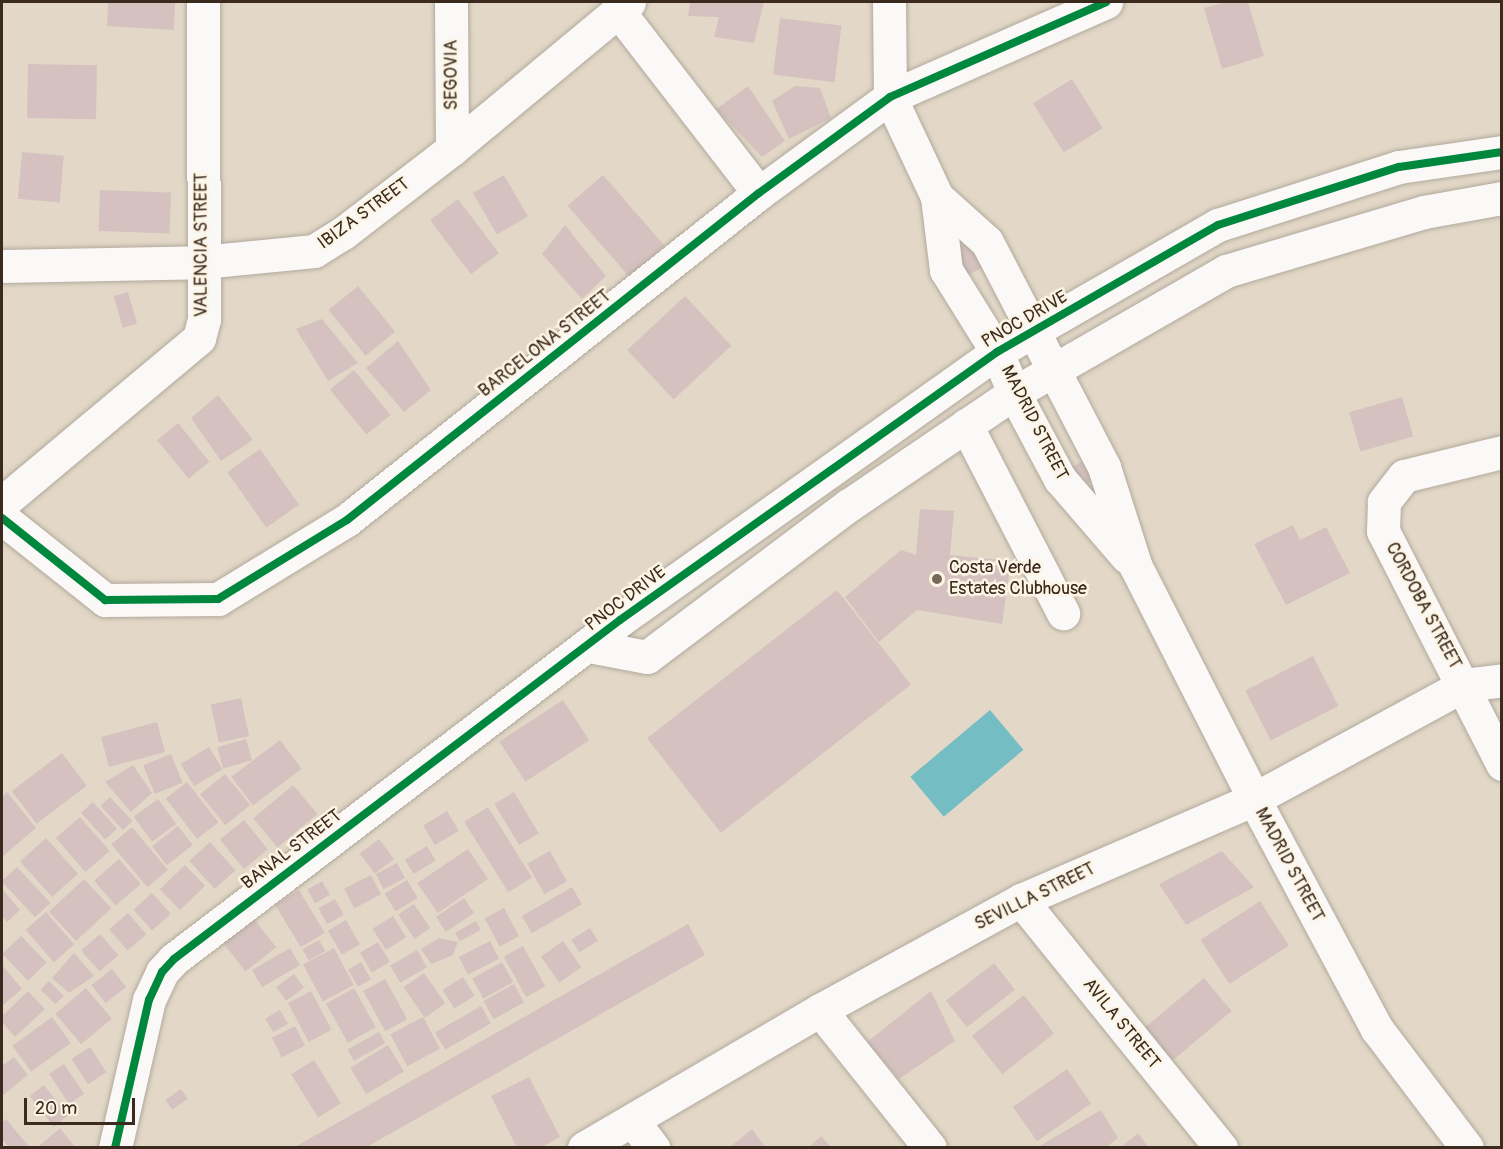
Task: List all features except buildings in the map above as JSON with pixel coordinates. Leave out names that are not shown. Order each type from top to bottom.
[{"type":"street","name":"VALENCIA STREET","points":[[2,503],[199,338],[204,319],[202,262],[203,2]]},
{"type":"street","name":"SEGOVIA","points":[[451,2],[452,149]]},
{"type":"street","name":"MADRID STREET","points":[[889,2],[890,97],[937,197],[946,270],[998,352],[1014,393],[1060,479],[1136,567]]},
{"type":"street","name":"BARCELONA STREET","points":[[2,518],[105,600],[218,598],[347,520],[759,193],[890,97],[1106,2]]},
{"type":"street","name":"IBIZA STREET","points":[[2,266],[202,262],[314,250],[343,233],[452,149],[624,7]]},
{"type":"street","points":[[624,7],[759,193]]},
{"type":"street","name":"PNOC DRIVE","points":[[589,646],[620,620],[998,352],[1218,225],[1399,167],[1502,152]]},
{"type":"street","name":"MADRID STREET","points":[[937,197],[987,242],[1034,331],[1052,372],[1104,467],[1136,567],[1254,799],[1377,1029],[1467,1148]]},
{"type":"street","points":[[647,657],[849,505],[1014,393],[1226,271],[1424,212],[1502,198]]},
{"type":"street","points":[[966,425],[1063,613]]},
{"type":"street","name":"CORDOBA STREET","points":[[1502,452],[1404,476],[1384,502],[1383,531],[1464,685],[1502,764]]},
{"type":"street","name":"PNOC DRIVE","points":[[620,620],[647,657]]},
{"type":"street","name":"PNOC DRIVE","points":[[589,646],[647,657]]},
{"type":"street","name":"BANAL STREET","points":[[115,1148],[149,1000],[162,972],[227,918],[589,646]]},
{"type":"street","name":"SEVILLA STREET","points":[[584,1148],[820,1010],[1021,900],[1254,799],[1464,685],[1502,680]]},
{"type":"street","name":"AVILA STREET","points":[[1021,900],[1221,1148]]},
{"type":"street","points":[[820,1010],[930,1148]]},
{"type":"street","points":[[633,1121],[653,1148]]},
{"type":"water","points":[[990,710],[1023,750],[944,817],[910,777]]},
{"type":"cycle path","points":[[2,518],[105,600],[218,599],[347,520],[759,193],[890,97],[1106,2]]},
{"type":"cycle path","points":[[115,1148],[149,1000],[162,972],[174,959],[620,620],[997,352],[1218,225],[1399,167],[1502,152]]},
{"type":"place","name":"Costa Verde Estates Clubhouse","points":[[937,579]]}]
